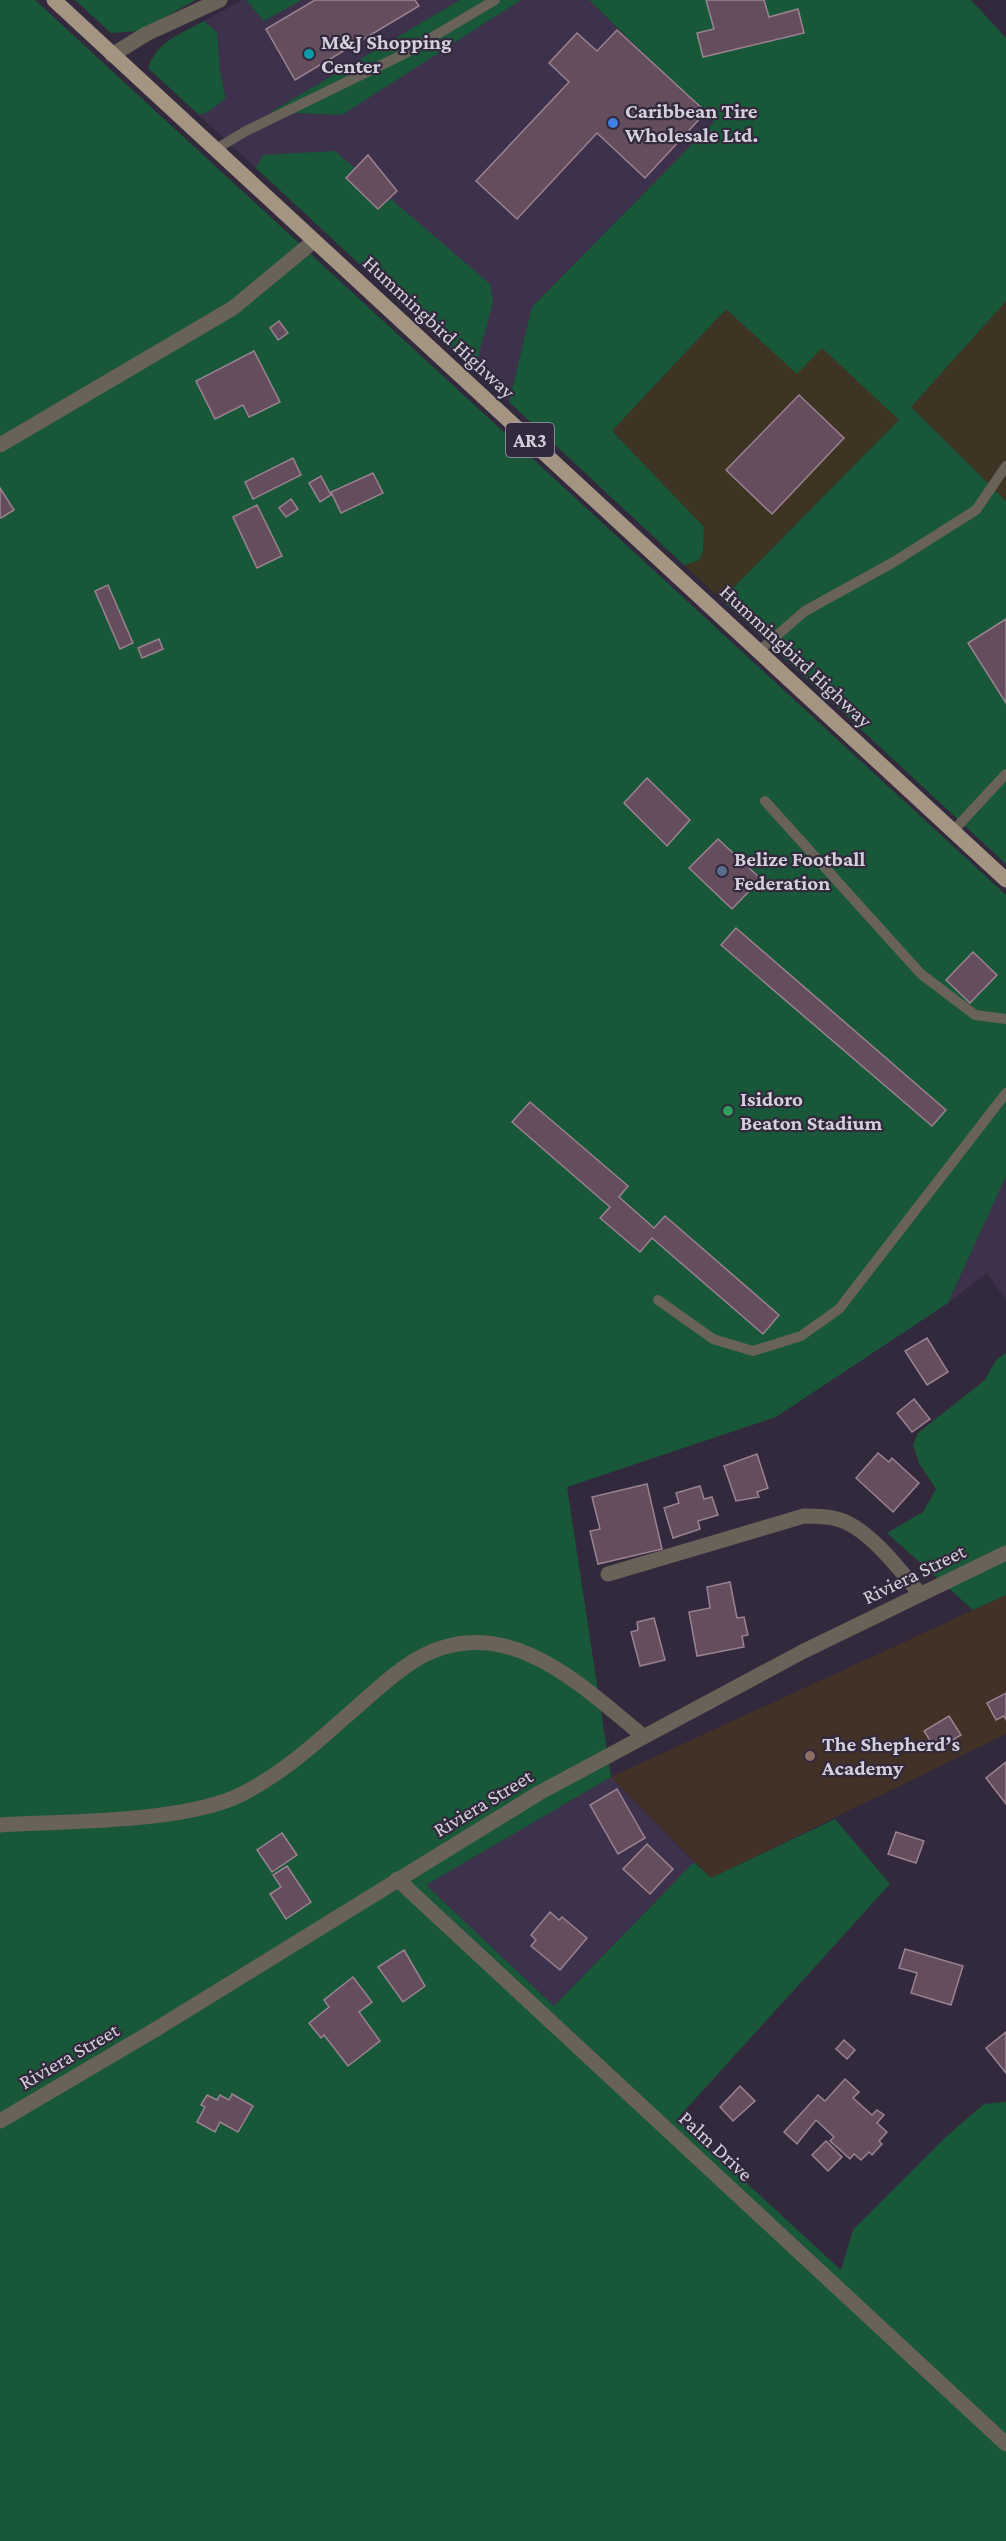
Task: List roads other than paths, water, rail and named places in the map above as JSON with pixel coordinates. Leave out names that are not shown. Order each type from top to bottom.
[{"type":"main road","name":"Hummingbird Highway","points":[[54,0],[1006,880]]},
{"type":"street","points":[[112,55],[146,34],[220,0]]},
{"type":"street","points":[[0,445],[233,308],[314,241]]},
{"type":"street","points":[[608,1574],[804,1516],[822,1517],[839,1519],[853,1527],[889,1558],[920,1594]]},
{"type":"street","name":"Riviera Street","points":[[0,2121],[158,2028],[539,1793],[643,1736],[920,1594],[1006,1553]]},
{"type":"street","points":[[0,1825],[171,1813],[240,1796],[290,1764],[389,1679],[416,1660],[458,1642],[495,1642],[533,1657],[591,1693],[643,1736]]},
{"type":"street","name":"Palm Drive","points":[[397,1879],[1006,2444]]},
{"type":"lane","points":[[216,149],[246,131],[404,54],[495,0]]},
{"type":"lane","points":[[759,651],[805,611],[892,563],[976,510],[1006,466]]},
{"type":"lane","points":[[954,831],[1006,774]]},
{"type":"lane","points":[[765,801],[921,974],[975,1015],[1006,1019]]},
{"type":"lane","points":[[658,1300],[713,1340],[753,1351],[801,1336],[839,1309],[1006,1093]]},
{"type":"place","name":"M&J Shopping Center","points":[[309,54]]},
{"type":"place","name":"Caribbean Tire Wholesale Ltd.","points":[[613,123]]},
{"type":"place","name":"Belize Football Federation","points":[[722,871]]},
{"type":"place","name":"Isidoro Beaton Stadium","points":[[728,1111]]},
{"type":"place","name":"The Shepherd’s Academy","points":[[810,1756]]}]
